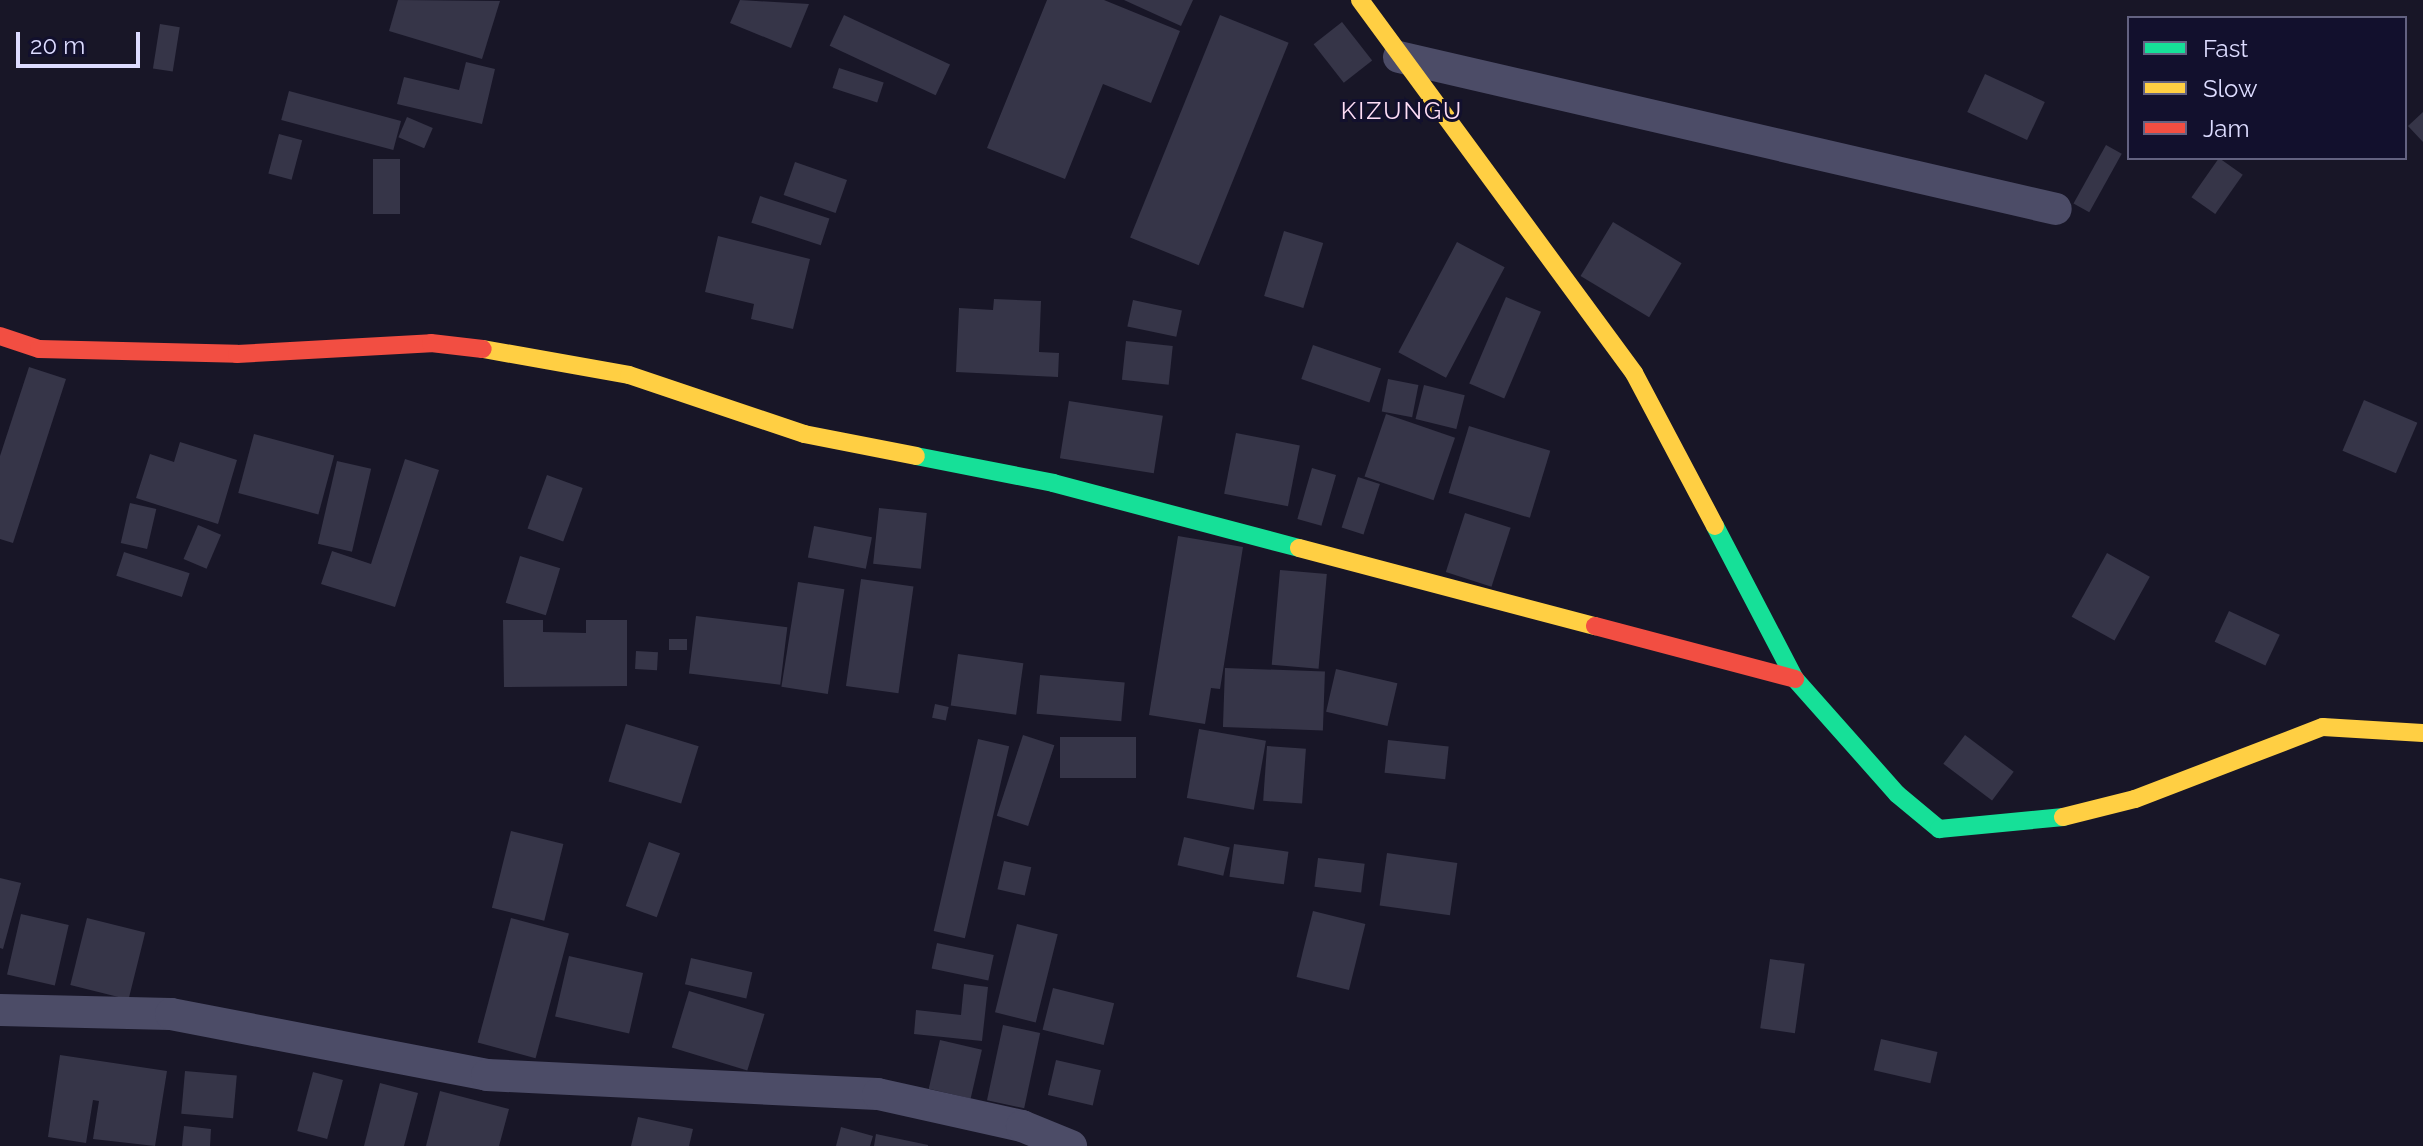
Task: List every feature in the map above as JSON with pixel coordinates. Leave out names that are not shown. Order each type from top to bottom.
[{"type":"street","points":[[1360,0],[1634,373],[1795,679],[1897,794],[1939,829],[2041,822],[2135,799],[2323,727],[2423,733]]},
{"type":"street","points":[[1399,57],[2056,209]]},
{"type":"street","points":[[0,336],[39,349],[237,354],[431,343],[541,355],[629,375],[804,434],[1053,483],[1795,679]]},
{"type":"street","points":[[0,1010],[184,1016],[501,1076],[878,1094],[1022,1126],[1071,1146]]},
{"type":"building","points":[[398,0],[500,1],[482,59],[389,31]]},
{"type":"building","points":[[740,0],[809,4],[791,48],[730,23]]},
{"type":"building","points":[[1047,0],[1104,0],[1180,31],[1151,103],[1103,84],[1065,179],[987,148]]},
{"type":"building","points":[[1124,0],[1193,0],[1181,26]]},
{"type":"building","points":[[844,15],[950,64],[936,95],[830,46]]},
{"type":"building","points":[[1220,15],[1289,43],[1199,265],[1130,238]]},
{"type":"building","points":[[1342,22],[1372,61],[1344,83],[1314,44]]},
{"type":"building","points":[[160,24],[180,27],[173,72],[153,68]]},
{"type":"building","points":[[466,62],[495,69],[482,124],[397,104],[404,77],[459,90]]},
{"type":"building","points":[[839,68],[884,83],[877,102],[833,88]]},
{"type":"building","points":[[1985,74],[2045,102],[2027,140],[1967,112]]},
{"type":"building","points":[[289,91],[401,121],[393,150],[281,120]]},
{"type":"building","points":[[2423,112],[2423,142],[2408,126]]},
{"type":"building","points":[[407,117],[433,128],[424,148],[398,137]]},
{"type":"building","points":[[279,134],[302,140],[292,180],[268,174]]},
{"type":"building","points":[[2106,145],[2122,154],[2089,212],[2074,204]]},
{"type":"building","points":[[373,159],[400,159],[400,214],[373,214]]},
{"type":"building","points":[[2218,160],[2222,160],[2243,175],[2215,214],[2191,197]]},
{"type":"building","points":[[795,162],[847,180],[836,213],[784,195]]},
{"type":"building","points":[[760,196],[829,219],[821,245],[751,223]]},
{"type":"building","points":[[1613,222],[1682,263],[1649,317],[1581,276]]},
{"type":"building","points":[[1284,231],[1323,243],[1303,308],[1264,296]]},
{"type":"building","points":[[718,236],[810,259],[793,329],[751,319],[754,304],[705,292]]},
{"type":"building","points":[[1457,242],[1505,267],[1446,378],[1398,352]]},
{"type":"building","points":[[1506,297],[1541,312],[1504,398],[1469,384]]},
{"type":"building","points":[[994,299],[1041,301],[1039,352],[1059,353],[1058,377],[956,372],[959,308],[993,310]]},
{"type":"building","points":[[1133,300],[1182,310],[1176,337],[1127,326]]},
{"type":"building","points":[[1126,341],[1173,346],[1169,385],[1122,380]]},
{"type":"building","points":[[1313,345],[1381,368],[1369,402],[1301,379]]},
{"type":"building","points":[[29,367],[66,379],[13,543],[0,539],[0,456]]},
{"type":"building","points":[[1388,379],[1418,385],[1412,417],[1382,411]]},
{"type":"building","points":[[1424,385],[1465,395],[1456,429],[1416,419]]},
{"type":"building","points":[[2364,400],[2417,423],[2396,473],[2343,451]]},
{"type":"building","points":[[1069,401],[1163,416],[1154,473],[1060,458]]},
{"type":"building","points":[[1386,414],[1455,438],[1434,500],[1365,476]]},
{"type":"building","points":[[1469,426],[1550,451],[1530,518],[1449,493]]},
{"type":"building","points":[[1236,433],[1300,445],[1288,506],[1224,494]]},
{"type":"building","points":[[254,434],[334,455],[318,514],[238,493]]},
{"type":"building","points":[[180,442],[237,460],[218,524],[136,498],[150,454],[174,462]]},
{"type":"building","points":[[405,459],[439,470],[395,607],[321,584],[332,551],[371,564]]},
{"type":"building","points":[[337,461],[371,469],[352,552],[318,544]]},
{"type":"building","points":[[1312,468],[1336,475],[1321,526],[1297,519]]},
{"type":"building","points":[[547,475],[583,488],[563,542],[528,529]]},
{"type":"building","points":[[1358,477],[1380,484],[1363,535],[1342,527]]},
{"type":"building","points":[[130,503],[156,509],[147,549],[121,543]]},
{"type":"building","points":[[879,508],[927,513],[921,569],[873,564]]},
{"type":"building","points":[[1465,513],[1511,528],[1491,587],[1446,572]]},
{"type":"building","points":[[198,525],[221,535],[207,569],[184,559]]},
{"type":"building","points":[[814,526],[872,537],[866,569],[808,557]]},
{"type":"building","points":[[1178,536],[1243,547],[1220,689],[1211,688],[1205,724],[1149,715]]},
{"type":"building","points":[[124,552],[190,573],[182,597],[116,576]]},
{"type":"building","points":[[2107,553],[2150,577],[2114,641],[2072,617]]},
{"type":"building","points":[[520,556],[560,568],[546,615],[506,603]]},
{"type":"building","points":[[1280,570],[1327,574],[1319,669],[1272,665]]},
{"type":"building","points":[[861,579],[913,586],[898,693],[846,686]]},
{"type":"building","points":[[798,582],[844,589],[828,694],[781,687]]},
{"type":"building","points":[[2229,611],[2280,635],[2265,665],[2215,642]]},
{"type":"building","points":[[696,616],[787,627],[780,685],[689,674]]},
{"type":"building","points":[[503,620],[543,620],[543,632],[586,633],[586,620],[627,620],[627,686],[504,687]]},
{"type":"building","points":[[669,639],[687,639],[687,650],[669,650]]},
{"type":"building","points":[[636,651],[658,652],[657,670],[635,669]]},
{"type":"building","points":[[958,654],[1023,663],[1016,715],[951,705]]},
{"type":"building","points":[[1225,668],[1325,671],[1323,730],[1223,727]]},
{"type":"building","points":[[1336,669],[1397,683],[1387,726],[1326,712]]},
{"type":"building","points":[[1040,675],[1125,682],[1121,721],[1037,714]]},
{"type":"building","points":[[935,704],[949,707],[946,721],[932,718]]},
{"type":"building","points":[[626,724],[699,746],[681,804],[608,781]]},
{"type":"building","points":[[1199,729],[1266,741],[1254,810],[1187,798]]},
{"type":"building","points":[[1023,735],[1054,745],[1028,826],[997,816]]},
{"type":"building","points":[[1965,735],[2014,772],[1992,800],[1943,764]]},
{"type":"building","points":[[1060,737],[1136,737],[1136,778],[1060,778]]},
{"type":"building","points":[[978,739],[1009,746],[965,938],[934,931]]},
{"type":"building","points":[[1388,740],[1449,746],[1445,779],[1385,773]]},
{"type":"building","points":[[1267,746],[1306,749],[1302,804],[1263,801]]},
{"type":"building","points":[[511,831],[563,844],[544,921],[492,908]]},
{"type":"building","points":[[1184,837],[1230,848],[1223,876],[1177,865]]},
{"type":"building","points":[[649,842],[680,853],[657,917],[626,906]]},
{"type":"building","points":[[1234,844],[1288,852],[1284,884],[1229,877]]},
{"type":"building","points":[[1387,853],[1457,863],[1450,915],[1380,905]]},
{"type":"building","points":[[1318,858],[1365,864],[1361,893],[1314,887]]},
{"type":"building","points":[[1004,861],[1031,867],[1025,896],[997,889]]},
{"type":"building","points":[[0,878],[21,883],[3,949],[0,948]]},
{"type":"building","points":[[1313,911],[1365,924],[1349,990],[1297,977]]},
{"type":"building","points":[[21,914],[69,925],[55,985],[7,974]]},
{"type":"building","points":[[87,918],[145,933],[129,999],[70,985]]},
{"type":"building","points":[[511,918],[569,934],[536,1058],[478,1043]]},
{"type":"building","points":[[1017,924],[1058,934],[1036,1022],[995,1012]]},
{"type":"building","points":[[937,943],[994,955],[988,980],[932,968]]},
{"type":"building","points":[[569,956],[643,973],[629,1034],[555,1016]]},
{"type":"building","points":[[691,958],[752,972],[746,998],[685,984]]},
{"type":"building","points":[[1770,959],[1805,964],[1795,1033],[1760,1028]]},
{"type":"building","points":[[964,984],[988,987],[982,1041],[914,1034],[916,1010],[961,1015]]},
{"type":"building","points":[[1053,988],[1114,1003],[1104,1045],[1043,1030]]},
{"type":"building","points":[[689,991],[765,1014],[747,1071],[672,1047]]},
{"type":"building","points":[[1003,1025],[1040,1033],[1024,1108],[987,1100]]},
{"type":"building","points":[[1881,1039],[1938,1052],[1930,1083],[1874,1070]]},
{"type":"building","points":[[940,1040],[982,1050],[971,1098],[929,1089]]},
{"type":"building","points":[[60,1055],[167,1071],[155,1146],[93,1139],[99,1101],[93,1100],[86,1143],[48,1137]]},
{"type":"building","points":[[1056,1060],[1101,1070],[1093,1105],[1048,1095]]},
{"type":"building","points":[[185,1071],[237,1076],[233,1118],[181,1114]]},
{"type":"building","points":[[313,1072],[343,1080],[327,1139],[297,1131]]},
{"type":"building","points":[[380,1083],[418,1093],[404,1146],[364,1146]]},
{"type":"building","points":[[440,1091],[509,1109],[499,1146],[426,1146]]},
{"type":"building","points":[[638,1117],[693,1129],[689,1146],[631,1146]]},
{"type":"building","points":[[184,1126],[211,1129],[210,1146],[182,1146]]},
{"type":"building","points":[[841,1127],[873,1136],[870,1146],[836,1146]]},
{"type":"building","points":[[876,1134],[928,1145],[928,1146],[874,1146]]},
{"type":"traffic: fast","points":[[916,456],[1053,483],[1299,548]]},
{"type":"traffic: fast","points":[[1715,526],[1795,679],[1897,794],[1939,829],[2063,817]]},
{"type":"traffic: slow","points":[[1360,0],[1634,373],[1715,526]]},
{"type":"traffic: slow","points":[[483,349],[629,375],[804,434],[916,456]]},
{"type":"traffic: slow","points":[[1299,548],[1595,626]]},
{"type":"traffic: slow","points":[[2063,817],[2135,799],[2323,727],[2423,733]]},
{"type":"traffic: jam","points":[[0,336],[39,349],[237,354],[431,343],[483,349]]},
{"type":"traffic: jam","points":[[1595,626],[1795,679]]},
{"type":"district","name":"KIZUNGU","points":[[1402,111]]}]
